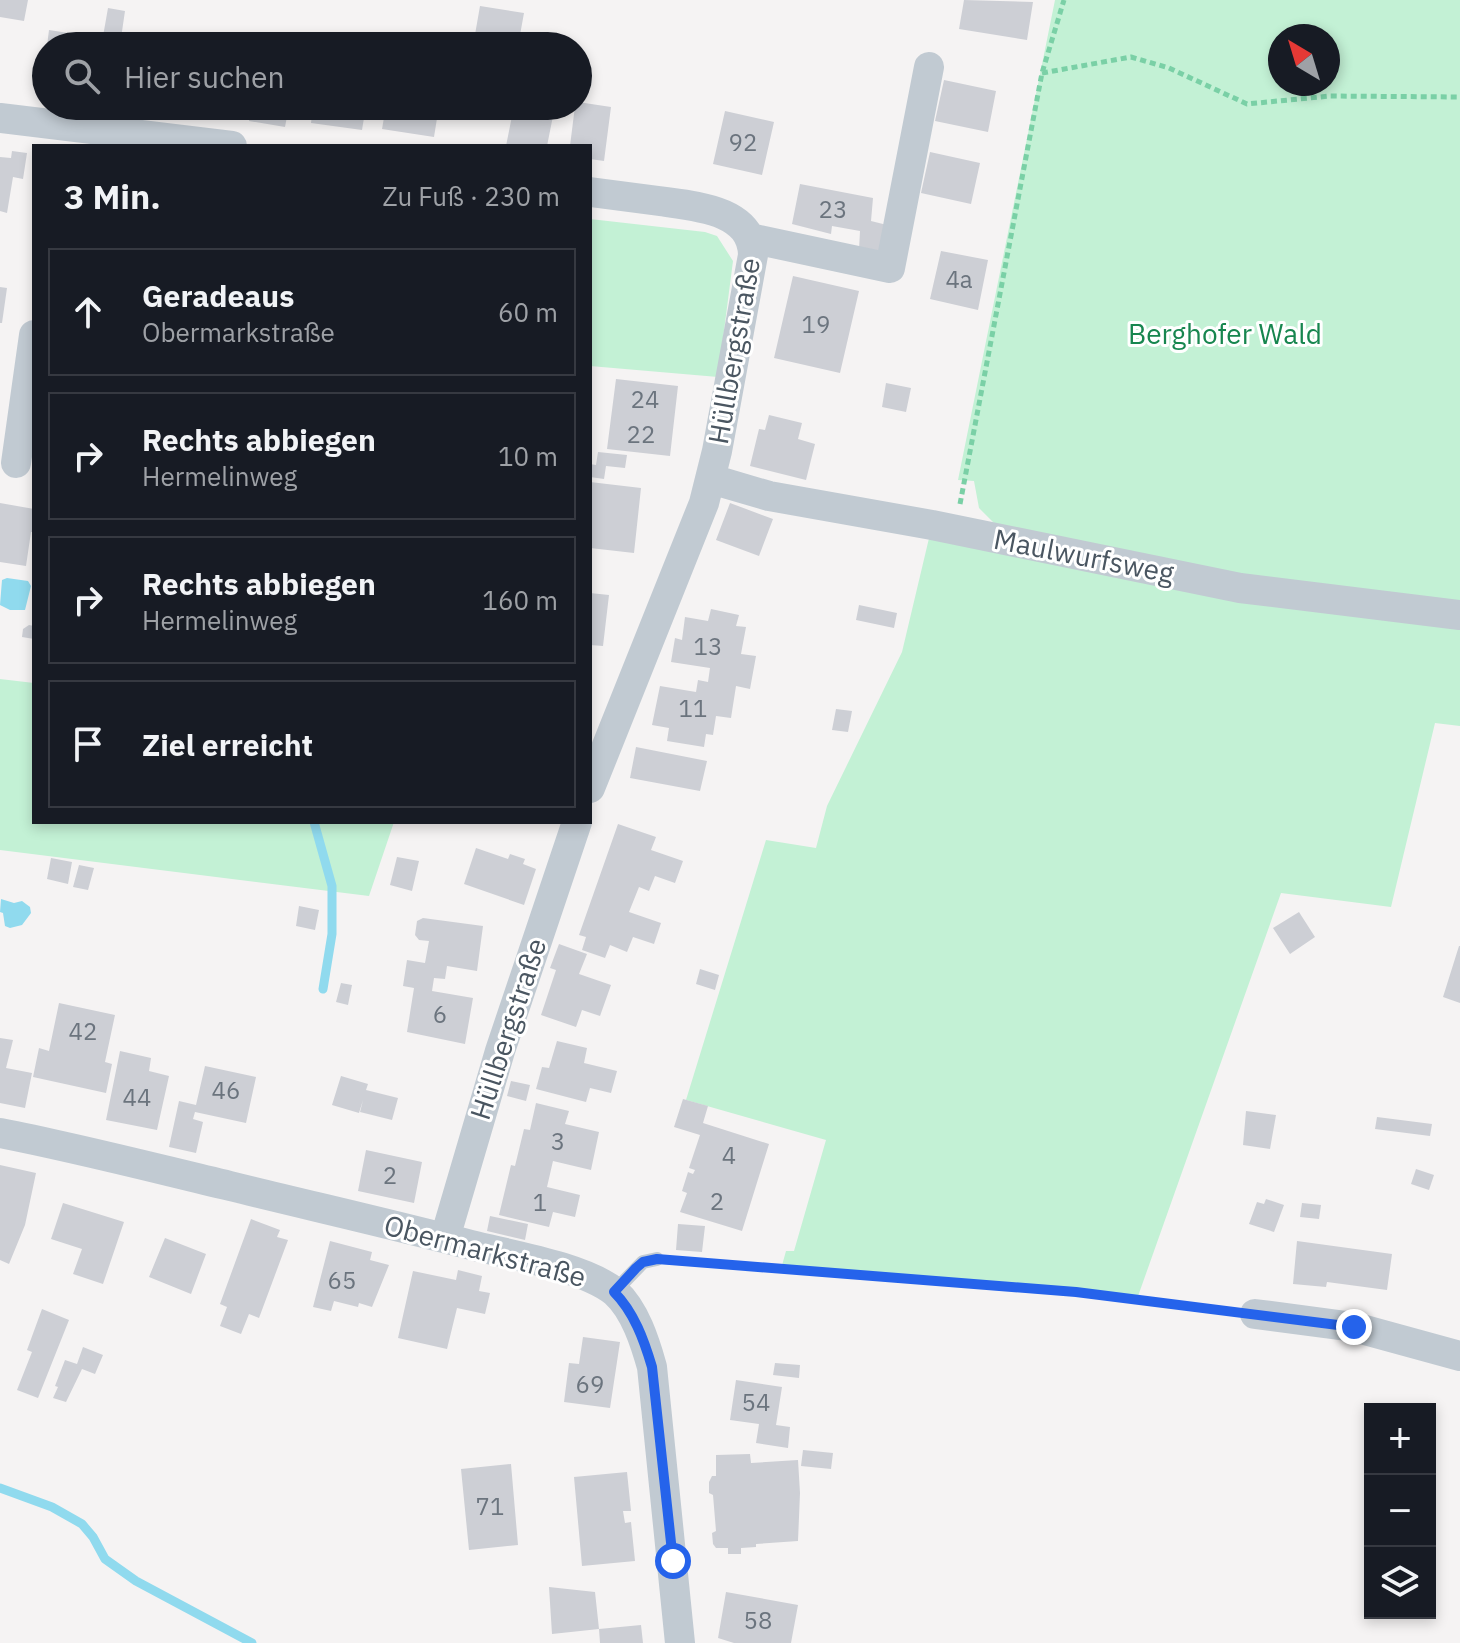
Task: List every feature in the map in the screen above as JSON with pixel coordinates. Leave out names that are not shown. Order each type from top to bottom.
[{"type":"street","name":"Hüllbergstraße","points":[[592,783],[690,541],[711,479],[753,255],[750,238],[890,268],[929,67]]},
{"type":"street","points":[[0,118],[63,136],[198,144]]},
{"type":"street","points":[[592,192],[705,207],[729,217],[743,227],[750,238]]},
{"type":"street","points":[[17,463],[32,350]]},
{"type":"street","name":"Maulwurfsweg","points":[[711,479],[769,496],[1240,588],[1460,615]]},
{"type":"street","name":"Hüllbergstraße","points":[[445,1238],[500,1051],[576,824]]},
{"type":"street","name":"Obermarkstraße","points":[[0,1133],[554,1266],[597,1282],[614,1292],[624,1302],[635,1322],[652,1367],[680,1643]]},
{"type":"street","points":[[1255,1314],[1354,1327],[1460,1356]]},
{"type":"lane","points":[[614,1292],[643,1262],[657,1259]]},
{"type":"path","points":[[955,530],[1042,73],[1064,0]]},
{"type":"path","points":[[1042,73],[1131,57],[1169,68],[1247,104],[1330,96],[1460,97]]},
{"type":"path","points":[[657,1259],[1076,1292],[1255,1314]]},
{"type":"green space","name":"Berghofer Wald","points":[[1055,0],[1460,0],[1460,606],[1241,577],[994,523],[979,508],[974,481],[958,480]]},
{"type":"green space","points":[[592,219],[717,236],[733,261],[718,377],[592,366]]},
{"type":"green space","points":[[930,534],[1460,623],[1460,726],[1435,723],[1391,907],[1281,893],[1137,1299],[781,1269],[786,1251],[794,1251],[826,1140],[686,1100],[766,840],[816,848],[827,806],[902,652]]},
{"type":"green space","points":[[0,679],[32,683],[32,824],[393,824],[369,896],[0,850]]},
{"type":"water","points":[[2,580],[28,581],[31,586],[25,610],[10,610],[0,605]]},
{"type":"water","points":[[1,899],[14,903],[22,901],[30,907],[31,913],[22,925],[5,926],[3,913],[0,912]]},
{"type":"building","points":[[0,0],[28,0],[24,21],[0,17]]},
{"type":"building","points":[[964,0],[1033,2],[1027,40],[959,29]]},
{"type":"building","points":[[480,6],[524,13],[521,32],[475,32]]},
{"type":"building","points":[[108,8],[125,11],[122,32],[104,32]]},
{"type":"building","points":[[944,80],[996,91],[988,132],[935,121]]},
{"type":"building","points":[[592,104],[611,107],[604,161],[592,159],[592,144],[570,144],[573,120],[592,120]]},
{"type":"building","points":[[725,111],[774,122],[762,175],[713,164]]},
{"type":"building","points":[[249,120],[286,120],[285,127]]},
{"type":"building","points":[[311,120],[364,120],[362,130],[311,123]]},
{"type":"building","points":[[384,120],[437,120],[434,137],[382,129]]},
{"type":"building","points":[[511,120],[552,120],[547,144],[506,144]]},
{"type":"building","points":[[12,151],[27,153],[23,179],[13,177],[7,213],[0,211],[0,157],[11,158]]},
{"type":"building","points":[[930,152],[980,163],[971,204],[921,193]]},
{"type":"building","points":[[800,184],[873,198],[871,221],[887,225],[884,257],[859,250],[860,231],[832,226],[831,234],[792,224]]},
{"type":"building","points":[[941,251],[988,260],[978,310],[930,299]]},
{"type":"building","points":[[793,276],[859,291],[840,373],[774,358]]},
{"type":"building","points":[[0,287],[7,288],[2,323],[0,323]]},
{"type":"building","points":[[616,379],[678,386],[670,456],[607,449]]},
{"type":"building","points":[[886,383],[911,388],[906,412],[882,407]]},
{"type":"building","points":[[769,415],[802,423],[798,439],[815,444],[806,480],[750,466],[759,429],[765,430]]},
{"type":"building","points":[[598,452],[627,455],[625,468],[606,466],[604,479],[592,477],[592,464],[596,465]]},
{"type":"building","points":[[592,482],[641,488],[634,553],[592,548]]},
{"type":"building","points":[[0,503],[32,509],[32,532],[26,566],[0,562]]},
{"type":"building","points":[[730,503],[773,519],[759,556],[716,540]]},
{"type":"building","points":[[592,593],[609,595],[603,646],[592,645]]},
{"type":"building","points":[[859,605],[897,613],[894,628],[856,620]]},
{"type":"building","points":[[711,609],[739,615],[736,626],[746,627],[741,654],[756,656],[750,689],[736,686],[731,718],[716,716],[713,735],[706,734],[704,747],[667,741],[669,728],[652,725],[660,686],[696,692],[698,680],[708,682],[710,668],[671,662],[675,638],[682,640],[685,617],[708,621]]},
{"type":"building","points":[[32,626],[32,639],[22,637],[23,629]]},
{"type":"building","points":[[836,709],[852,711],[848,732],[832,730]]},
{"type":"building","points":[[636,747],[707,761],[700,791],[630,778]]},
{"type":"building","points":[[618,824],[656,837],[651,850],[683,861],[675,883],[655,876],[649,891],[639,887],[629,912],[661,923],[654,944],[633,937],[627,952],[610,945],[605,958],[582,950],[586,937],[579,935]]},
{"type":"building","points":[[476,848],[508,859],[510,854],[525,859],[523,864],[536,869],[524,905],[464,884]]},
{"type":"building","points":[[397,857],[419,861],[412,891],[390,885]]},
{"type":"building","points":[[51,858],[72,862],[68,884],[47,879]]},
{"type":"building","points":[[79,865],[94,868],[88,890],[73,887]]},
{"type":"building","points":[[299,906],[319,910],[315,930],[296,926]]},
{"type":"building","points":[[1299,912],[1315,937],[1290,954],[1273,928]]},
{"type":"building","points":[[423,918],[483,926],[477,971],[447,966],[445,979],[434,978],[432,991],[473,998],[465,1044],[407,1032],[414,988],[403,986],[407,960],[425,963],[429,941],[419,940],[415,935],[417,921]]},
{"type":"building","points":[[559,944],[587,954],[579,974],[611,985],[600,1016],[582,1010],[576,1027],[541,1015],[556,970],[550,968]]},
{"type":"building","points":[[1460,946],[1460,1003],[1443,997]]},
{"type":"building","points":[[700,969],[719,975],[715,990],[696,984]]},
{"type":"building","points":[[341,983],[352,985],[348,1005],[336,1002]]},
{"type":"building","points":[[59,1003],[115,1015],[105,1062],[112,1064],[106,1093],[33,1077],[39,1048],[49,1051]]},
{"type":"building","points":[[0,1038],[13,1040],[6,1068],[32,1073],[25,1108],[0,1103]]},
{"type":"building","points":[[557,1041],[587,1048],[584,1063],[617,1071],[611,1093],[590,1088],[586,1102],[536,1089],[542,1067],[549,1068]]},
{"type":"building","points":[[120,1051],[151,1058],[149,1071],[169,1076],[157,1130],[106,1120]]},
{"type":"building","points":[[205,1066],[256,1077],[246,1123],[195,1112],[193,1119],[203,1122],[196,1153],[169,1147],[179,1101],[196,1105]]},
{"type":"building","points":[[341,1076],[368,1084],[366,1090],[398,1098],[392,1120],[360,1112],[363,1100],[359,1113],[332,1105]]},
{"type":"building","points":[[511,1081],[530,1085],[526,1101],[507,1096]]},
{"type":"building","points":[[683,1099],[708,1106],[703,1123],[769,1144],[742,1231],[680,1212],[687,1193],[682,1191],[688,1172],[693,1174],[695,1170],[689,1168],[700,1135],[674,1127]]},
{"type":"building","points":[[536,1103],[569,1111],[565,1124],[599,1132],[591,1170],[553,1161],[547,1187],[580,1195],[575,1217],[553,1212],[549,1227],[499,1215],[511,1165],[515,1166],[524,1129],[530,1130]]},
{"type":"building","points":[[1246,1111],[1276,1115],[1270,1149],[1243,1145]]},
{"type":"building","points":[[1377,1117],[1432,1124],[1430,1136],[1375,1129]]},
{"type":"building","points":[[366,1150],[422,1162],[414,1203],[358,1191]]},
{"type":"building","points":[[0,1165],[36,1173],[25,1225],[9,1264],[0,1260]]},
{"type":"building","points":[[1416,1169],[1434,1175],[1429,1190],[1411,1184]]},
{"type":"building","points":[[1266,1199],[1284,1205],[1274,1232],[1249,1224],[1257,1202],[1264,1204]]},
{"type":"building","points":[[63,1203],[124,1222],[103,1284],[73,1274],[82,1249],[51,1239]]},
{"type":"building","points":[[1302,1203],[1321,1205],[1319,1219],[1300,1217]]},
{"type":"building","points":[[490,1216],[528,1224],[525,1240],[487,1231]]},
{"type":"building","points":[[251,1219],[280,1230],[277,1237],[288,1240],[259,1318],[249,1314],[241,1334],[220,1326],[227,1307],[220,1304]]},
{"type":"building","points":[[678,1224],[705,1226],[702,1252],[676,1250]]},
{"type":"building","points":[[165,1238],[206,1254],[191,1294],[149,1277]]},
{"type":"building","points":[[330,1241],[372,1252],[370,1260],[389,1265],[372,1307],[334,1301],[331,1311],[313,1307]]},
{"type":"building","points":[[1297,1241],[1392,1254],[1387,1290],[1327,1282],[1326,1287],[1293,1284]]},
{"type":"building","points":[[458,1270],[482,1276],[479,1291],[490,1293],[485,1314],[457,1308],[447,1349],[398,1338],[413,1271],[456,1280]]},
{"type":"building","points":[[42,1309],[69,1320],[38,1398],[17,1390],[32,1352],[27,1350]]},
{"type":"building","points":[[583,1337],[620,1342],[610,1408],[564,1402],[569,1363],[579,1364]]},
{"type":"building","points":[[83,1347],[103,1355],[95,1374],[82,1369],[66,1402],[53,1398],[65,1360],[77,1364]]},
{"type":"building","points":[[775,1363],[800,1365],[799,1378],[773,1375]]},
{"type":"building","points":[[736,1380],[782,1387],[776,1425],[790,1427],[788,1448],[756,1443],[759,1424],[730,1420]]},
{"type":"building","points":[[803,1450],[833,1453],[831,1469],[801,1466]]},
{"type":"building","points":[[750,1454],[751,1463],[798,1460],[798,1541],[756,1544],[756,1547],[741,1548],[741,1554],[728,1554],[728,1548],[716,1548],[713,1544],[712,1533],[716,1531],[709,1482],[712,1476],[716,1476],[716,1455]]},
{"type":"building","points":[[511,1464],[518,1545],[469,1550],[461,1469]]},
{"type":"building","points":[[627,1472],[631,1511],[623,1511],[625,1523],[631,1522],[635,1561],[582,1566],[574,1477]]},
{"type":"building","points":[[549,1587],[595,1592],[599,1629],[552,1634]]},
{"type":"building","points":[[726,1592],[798,1605],[791,1643],[734,1643],[718,1638]]},
{"type":"building","points":[[641,1625],[643,1643],[600,1643],[599,1629]]},
{"type":"waterway","points":[[315,824],[332,886],[332,934],[323,989]]},
{"type":"waterway","points":[[0,1488],[52,1507],[82,1524],[105,1559],[136,1581],[252,1643]]},
{"type":"route","points":[[673,1561],[652,1367],[645,1342],[624,1302],[614,1292],[643,1262],[657,1259],[1076,1292],[1354,1327]]}]
